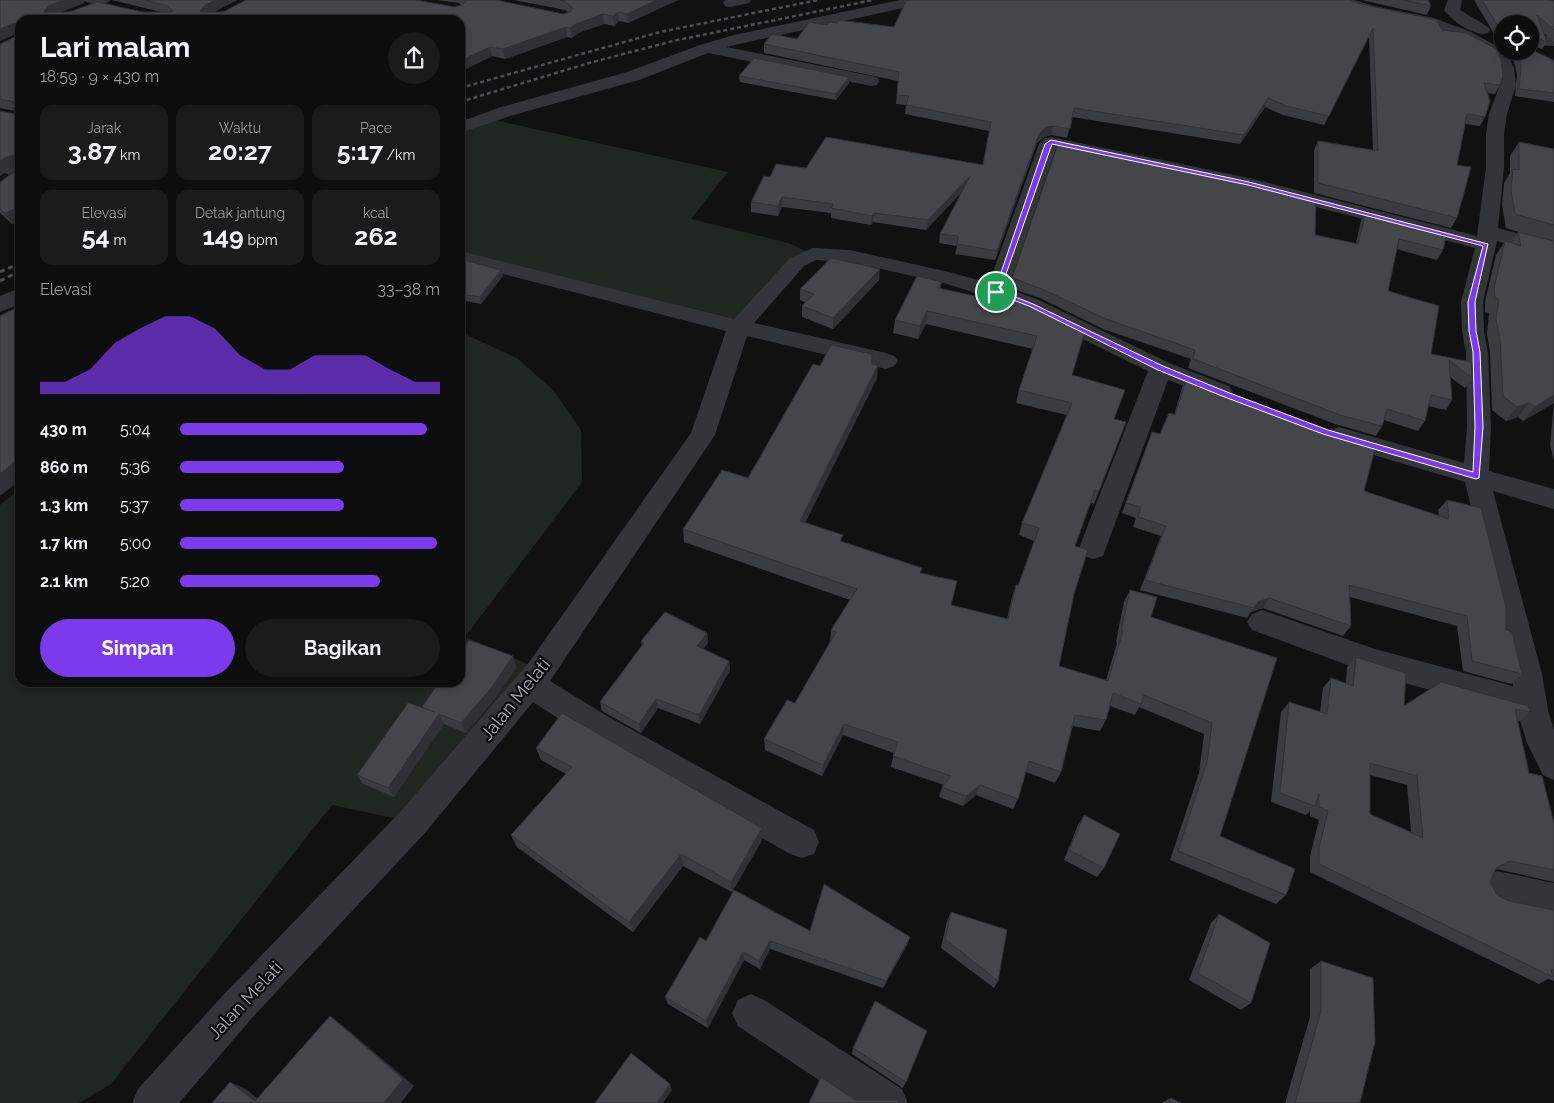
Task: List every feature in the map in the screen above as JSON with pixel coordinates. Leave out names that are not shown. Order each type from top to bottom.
[{"type":"street","points":[[465,126],[504,112],[633,76],[706,48],[740,38],[922,0]]},
{"type":"street","points":[[1342,0],[1372,10],[1494,37]]},
{"type":"street","points":[[1455,0],[1452,10],[1475,34],[1500,54],[1506,68],[1508,84],[1498,114],[1494,143],[1495,167],[1487,239],[1472,302],[1473,331],[1477,352],[1479,427],[1484,478],[1527,674],[1530,704],[1537,731],[1554,765]]},
{"type":"street","points":[[80,6],[108,4]]},
{"type":"street","points":[[1539,40],[1554,41]]},
{"type":"street","points":[[706,48],[871,82]]},
{"type":"street","points":[[1243,401],[1161,368],[1031,305],[996,292],[1048,144],[1051,142],[1249,184],[1487,239],[1554,250]]},
{"type":"street","points":[[1494,143],[1514,146]]},
{"type":"street","points":[[0,166],[15,171]]},
{"type":"street","points":[[0,186],[15,176]]},
{"type":"street","name":"Jalan Melati","points":[[152,1103],[239,1005],[413,822],[529,684],[703,435],[739,327],[798,262],[814,254],[850,256],[949,278],[996,292]]},
{"type":"street","points":[[465,258],[739,327],[886,361]]},
{"type":"street","points":[[0,304],[15,297]]},
{"type":"street","points":[[1093,548],[1161,368]]},
{"type":"street","points":[[1316,428],[1554,499]]},
{"type":"street","points":[[1262,622],[1375,662],[1530,704]]},
{"type":"street","points":[[529,684],[596,726],[802,842]]},
{"type":"street","points":[[1497,889],[1554,901]]},
{"type":"street","points":[[751,1014],[888,1103]]},
{"type":"shaded area","points":[[486,118],[728,172],[691,219],[788,243],[813,254],[739,327],[465,258],[465,126]]},
{"type":"shaded area","points":[[465,334],[517,358],[554,391],[581,430],[582,482],[465,637]]},
{"type":"shaded area","points":[[15,493],[15,687],[465,687],[465,637],[541,670],[413,822],[332,805],[111,1084],[79,1103],[0,1103],[0,505]]},
{"type":"building","points":[[0,0],[64,0],[48,6],[44,12],[69,12],[97,2],[143,12],[171,12],[173,11],[168,6],[145,0],[215,0],[204,6],[200,11],[223,12],[246,0],[416,0],[455,7],[462,5],[465,0],[496,0],[563,14],[570,12],[573,8],[560,0],[657,0],[627,14],[618,12],[613,16],[603,14],[570,28],[566,27],[503,49],[490,47],[465,59],[465,15],[15,15],[15,23],[0,29]]},
{"type":"building","points":[[1350,0],[1437,20],[1442,30],[1466,33],[1494,47],[1494,60],[1501,60],[1503,76],[1500,85],[1484,83],[1490,101],[1485,117],[1467,114],[1457,165],[1471,167],[1457,218],[1318,183],[1318,141],[1378,151],[1373,28],[1329,116],[1286,106],[1268,98],[1244,135],[1074,108],[1070,129],[1053,126],[1046,127],[1039,134],[997,251],[957,244],[958,236],[940,234],[970,176],[928,220],[874,213],[872,216],[831,208],[833,204],[782,197],[778,206],[751,202],[764,176],[770,177],[776,164],[806,168],[826,137],[983,165],[991,122],[906,105],[909,96],[897,95],[899,72],[764,44],[772,34],[797,39],[809,22],[827,25],[829,22],[837,23],[839,20],[894,27],[906,1]]},
{"type":"building","points":[[1404,0],[1428,0],[1431,6]]},
{"type":"building","points":[[1482,0],[1554,1],[1554,30],[1539,15],[1494,15],[1494,20]]},
{"type":"building","points":[[1539,20],[1547,42],[1539,39]]},
{"type":"building","points":[[15,37],[15,102],[0,99],[0,44]]},
{"type":"building","points":[[1539,53],[1553,60],[1554,93],[1519,89],[1521,66],[1519,60],[1539,60]]},
{"type":"building","points":[[754,58],[849,77],[836,94],[739,76]]},
{"type":"building","points":[[0,111],[15,114],[15,155],[0,161]]},
{"type":"building","points":[[1059,141],[1067,143],[1067,145],[1316,198],[1315,235],[1358,244],[1366,211],[1447,232],[1443,250],[1399,239],[1388,291],[1439,306],[1431,354],[1471,362],[1472,378],[1449,360],[1452,400],[1431,395],[1425,421],[1387,409],[1382,426],[1340,415],[1193,359],[1195,350],[1106,319],[1042,289],[1012,278]]},
{"type":"building","points":[[1519,142],[1554,149],[1554,225],[1515,214],[1511,191],[1513,169],[1519,170]]},
{"type":"building","points":[[15,155],[15,209],[5,213],[0,209],[0,182],[14,172]]},
{"type":"building","points":[[1518,232],[1554,241],[1554,395],[1535,407],[1529,403],[1517,407],[1503,396],[1500,339],[1496,320],[1499,299],[1495,298],[1494,288],[1505,241],[1521,246]]},
{"type":"building","points":[[831,258],[880,269],[833,318],[802,306],[814,294],[800,289]]},
{"type":"building","points":[[465,260],[501,270],[480,297],[465,295]]},
{"type":"building","points":[[917,276],[942,282],[938,288],[993,300],[997,288],[1086,328],[1072,375],[1125,390],[1114,419],[1126,422],[1099,491],[1095,490],[1075,546],[1088,550],[1074,594],[1059,666],[1108,681],[1123,631],[1121,630],[1130,590],[1157,597],[1151,617],[1277,658],[1220,836],[1295,869],[1286,895],[1178,851],[1207,762],[1212,723],[1144,695],[1141,704],[1113,693],[1106,720],[1075,715],[1061,772],[1029,761],[1018,799],[980,785],[966,796],[942,787],[951,776],[893,756],[898,742],[844,724],[823,765],[764,739],[787,700],[795,703],[836,632],[831,630],[857,589],[683,529],[722,470],[748,478],[813,364],[820,366],[831,345],[872,354],[872,364],[878,365],[800,521],[843,535],[840,541],[922,568],[920,573],[957,581],[951,605],[1008,619],[1016,585],[1018,586],[1039,528],[1022,523],[1072,403],[1019,390],[1037,336],[927,311],[920,326],[895,320]]},
{"type":"building","points":[[15,308],[15,462],[0,474],[0,316]]},
{"type":"building","points":[[1187,377],[1322,429],[1376,445],[1364,491],[1449,519],[1447,500],[1481,508],[1506,607],[1506,630],[1512,632],[1522,674],[1472,661],[1467,616],[1349,585],[1351,626],[1269,598],[1258,602],[1254,608],[1145,580],[1166,526],[1138,517],[1141,507],[1126,503],[1152,432],[1160,434],[1169,413],[1175,415]]},
{"type":"building","points":[[665,612],[707,633],[697,646],[729,661],[699,715],[656,699],[639,724],[600,702],[644,643],[641,641]]},
{"type":"building","points":[[469,640],[513,656],[492,687],[461,723],[439,714],[388,788],[357,775],[408,703],[435,712],[422,707],[436,687],[465,687],[465,646]]},
{"type":"building","points":[[1356,657],[1406,673],[1404,706],[1441,682],[1528,706],[1530,712],[1515,709],[1529,773],[1542,776],[1554,823],[1554,870],[1510,861],[1496,868],[1490,882],[1497,895],[1509,901],[1554,910],[1554,970],[1551,970],[1553,977],[1319,864],[1319,848],[1328,811],[1319,807],[1319,794],[1315,806],[1280,793],[1289,702],[1327,714],[1331,678],[1353,686]],"holes":[[[1370,763],[1417,776],[1423,838],[1370,814]]]},
{"type":"building","points":[[562,713],[762,828],[731,882],[681,854],[629,922],[511,835],[572,767],[536,748]]},
{"type":"building","points":[[1084,815],[1120,834],[1104,868],[1069,850]]},
{"type":"building","points":[[824,884],[910,937],[886,981],[770,941],[759,961],[743,952],[706,1021],[665,997],[700,937],[706,941],[734,890],[810,931]]},
{"type":"building","points":[[951,912],[1007,930],[998,981],[945,939]]},
{"type":"building","points":[[1219,914],[1270,943],[1251,1003],[1198,973]]},
{"type":"building","points":[[1321,961],[1373,978],[1375,1042],[1360,1103],[1295,1103],[1321,1011]]},
{"type":"building","points":[[875,1001],[927,1031],[906,1082],[853,1048]]},
{"type":"building","points":[[330,1016],[403,1079],[384,1103],[212,1103],[230,1082],[255,1101]]},
{"type":"building","points":[[631,1053],[670,1084],[657,1103],[595,1103]]},
{"type":"building","points":[[821,1077],[855,1100],[899,1100],[897,1103],[809,1103]]},
{"type":"building","points":[[1170,1098],[1181,1103],[1169,1103]]},
{"type":"railway","points":[[465,87],[660,32],[818,0]]},
{"type":"railway","points":[[465,100],[589,63],[673,41],[873,0]]},
{"type":"railway","points":[[0,272],[15,265]]},
{"type":"railway","points":[[0,281],[15,274]]},
{"type":"route","points":[[1049,142],[1249,184],[1486,245],[1472,302],[1473,331],[1477,352],[1479,427],[1476,476],[1325,432],[1224,394],[1161,368],[1031,305],[996,292],[1049,142]]}]
